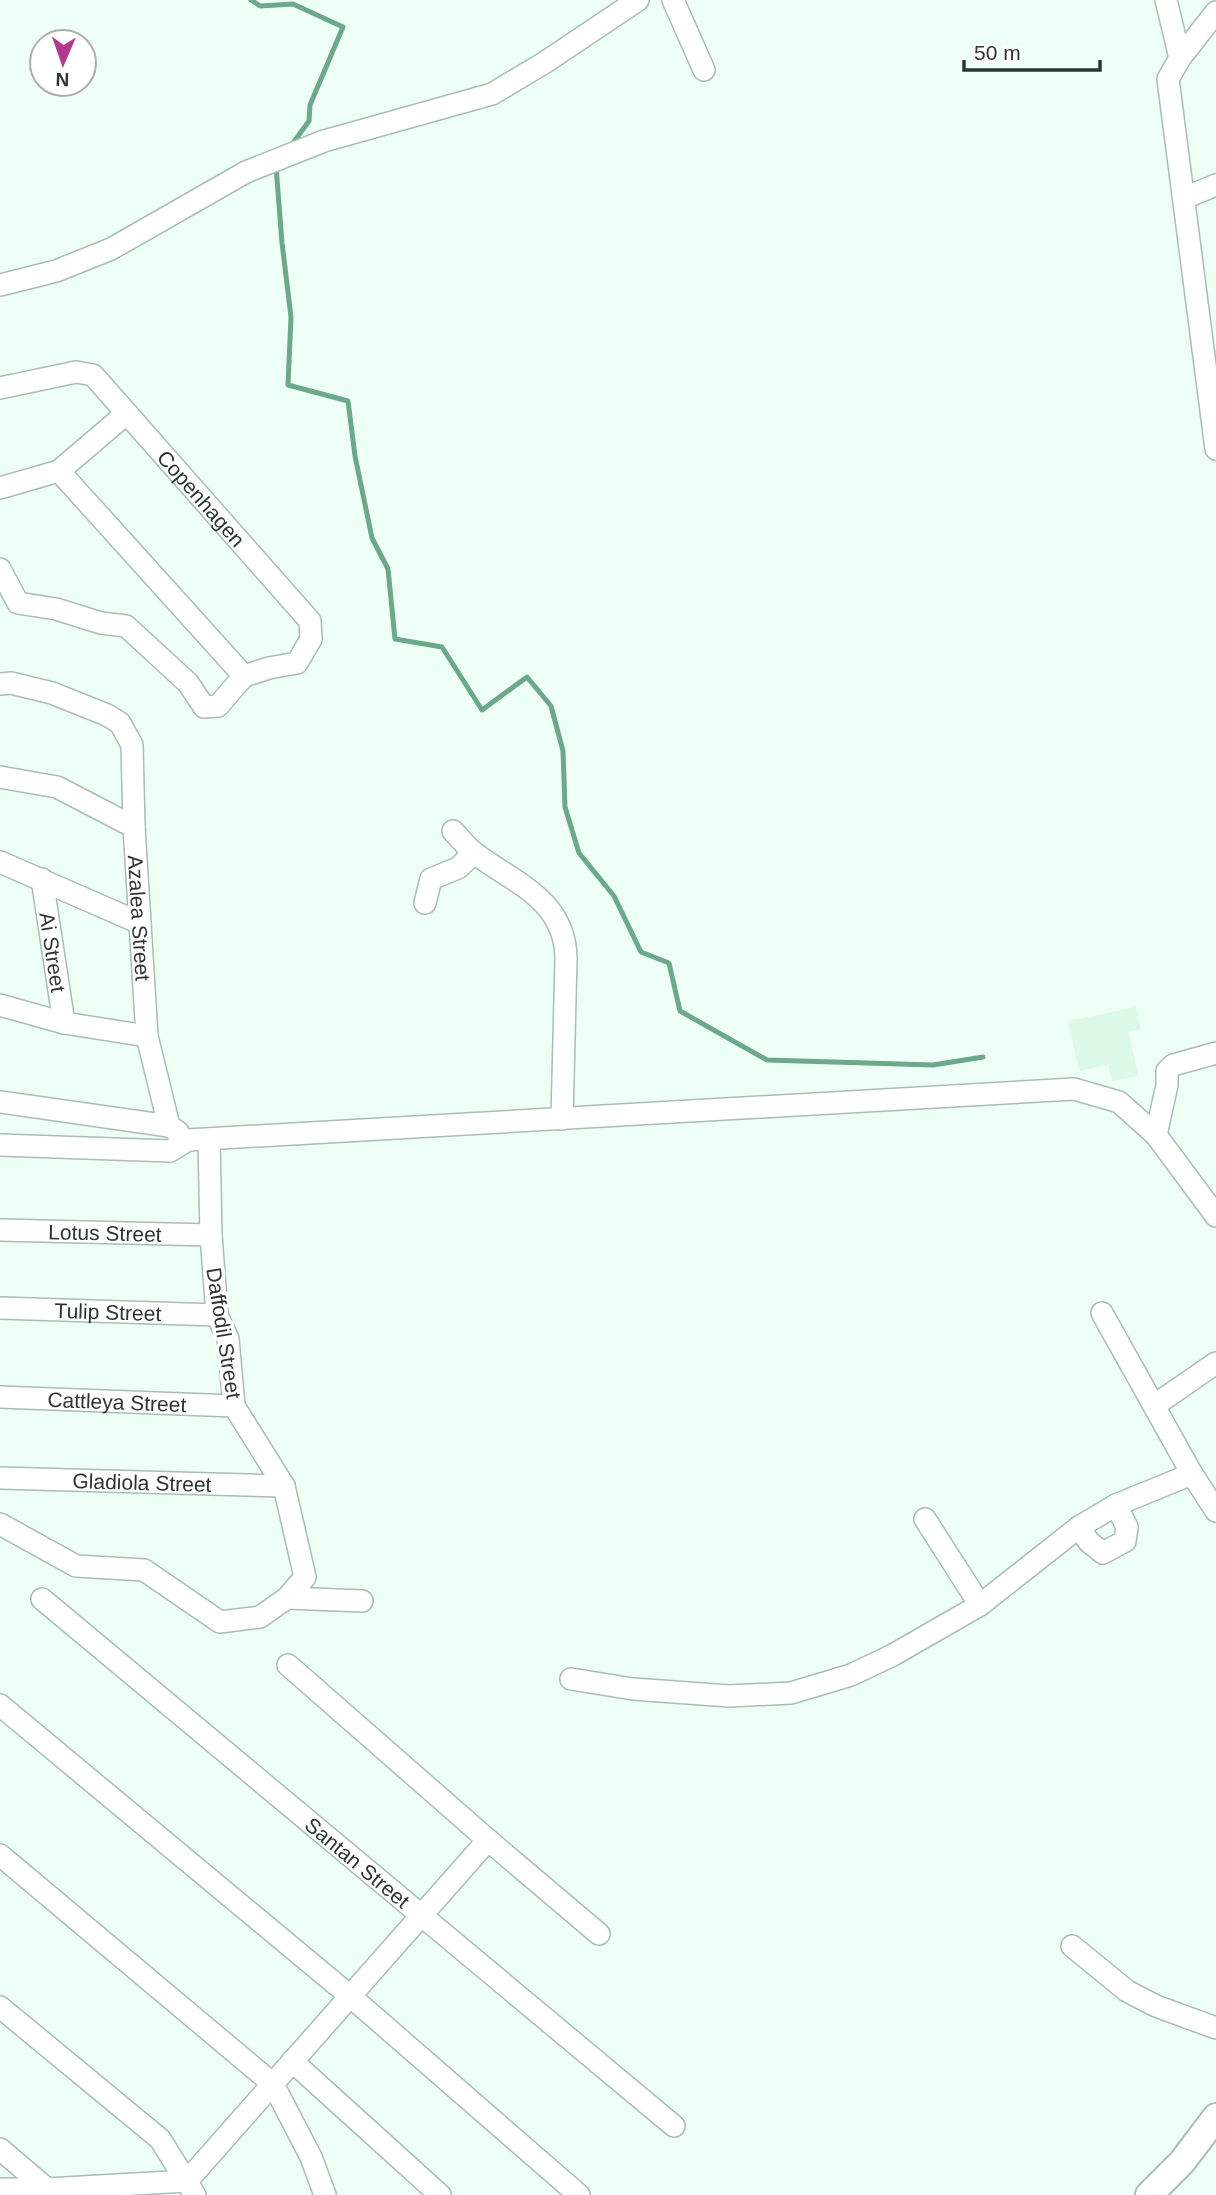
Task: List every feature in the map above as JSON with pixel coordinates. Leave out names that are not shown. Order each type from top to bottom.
[{"type":"main road","points":[[1149,2195],[1182,2162],[1215,2122]]},
{"type":"street","points":[[0,285],[56,271],[111,249],[246,172],[324,141],[492,94],[638,0]]},
{"type":"street","points":[[673,0],[704,70]]},
{"type":"street","points":[[1166,0],[1180,58]]},
{"type":"street","points":[[1216,12],[1180,58],[1168,79],[1216,449]]},
{"type":"street","points":[[1184,198],[1216,185]]},
{"type":"street","name":"Copenhagen","points":[[0,388],[76,372],[93,375],[273,577],[310,621],[311,639],[297,663],[244,676]]},
{"type":"street","points":[[0,488],[59,471],[127,414]]},
{"type":"street","points":[[0,569],[18,603],[56,608],[101,623],[126,626],[188,683],[204,707],[218,706],[244,676],[59,471]]},
{"type":"street","name":"Azalea Street","points":[[0,684],[11,683],[52,693],[107,715],[120,723],[132,745],[134,827],[147,1036],[169,1126]]},
{"type":"street","points":[[0,776],[57,787],[134,827]]},
{"type":"street","points":[[453,831],[474,853],[515,879],[546,904],[560,924],[566,942],[562,1119]]},
{"type":"street","points":[[425,903],[431,879],[458,868],[474,853]]},
{"type":"street","points":[[0,862],[140,923]]},
{"type":"street","name":"Ai Street","points":[[42,880],[64,1023]]},
{"type":"street","points":[[0,1005],[64,1023],[147,1036]]},
{"type":"street","points":[[1156,1135],[1167,1085],[1167,1071],[1173,1065],[1216,1053]]},
{"type":"street","points":[[0,1145],[170,1151],[198,1139],[1074,1089],[1119,1102],[1156,1135],[1216,1216]]},
{"type":"street","points":[[0,1102],[169,1126],[198,1139]]},
{"type":"street","name":"Daffodil Street","points":[[0,1524],[76,1566],[144,1570],[220,1622],[260,1618],[287,1598],[305,1577],[284,1486],[234,1406],[228,1339],[217,1315],[211,1235],[198,1139]]},
{"type":"street","name":"Lotus Street","points":[[0,1230],[211,1235]]},
{"type":"street","name":"Tulip Street","points":[[0,1308],[217,1315]]},
{"type":"street","points":[[1102,1313],[1192,1474],[1216,1511]]},
{"type":"street","points":[[1155,1405],[1216,1363]]},
{"type":"street","name":"Cattleya Street","points":[[0,1396],[234,1406]]},
{"type":"street","points":[[570,1679],[633,1689],[729,1696],[790,1693],[852,1675],[893,1655],[980,1605],[1079,1527],[1116,1504],[1192,1474]]},
{"type":"street","name":"Gladiola Street","points":[[0,1479],[284,1486]]},
{"type":"street","points":[[1079,1527],[1089,1542],[1104,1553],[1125,1541],[1128,1527],[1116,1504]]},
{"type":"street","points":[[925,1518],[980,1605]]},
{"type":"street","points":[[287,1598],[362,1601]]},
{"type":"street","name":"Santan Street","points":[[42,1599],[674,2126]]},
{"type":"street","points":[[288,1665],[599,1934]]},
{"type":"street","points":[[0,1705],[350,1996],[579,2195]]},
{"type":"street","points":[[191,2188],[273,2084],[488,1840]]},
{"type":"street","points":[[0,1855],[273,2084],[311,2157],[325,2195]]},
{"type":"street","points":[[1072,1947],[1127,1991],[1156,2006],[1216,2028]]},
{"type":"street","points":[[0,2007],[160,2139],[191,2188]]},
{"type":"street","points":[[292,2062],[440,2195]]},
{"type":"street","points":[[0,2149],[47,2189]]},
{"type":"street","points":[[0,2189],[191,2188]]},
{"type":"shaded area","points":[[1136,1007],[1141,1029],[1129,1032],[1138,1076],[1112,1081],[1108,1065],[1079,1071],[1068,1021]]},
{"type":"waterway","points":[[251,0],[260,6],[293,4],[343,27],[310,105],[309,121],[290,147]]},
{"type":"waterway","points":[[276,166],[291,317],[288,385],[348,401],[355,456],[372,538],[388,569],[395,639],[442,647],[482,710],[527,677],[551,706],[563,751],[565,807],[579,853],[614,896],[641,952],[669,963],[680,1011],[767,1060],[933,1065],[983,1057]]}]
